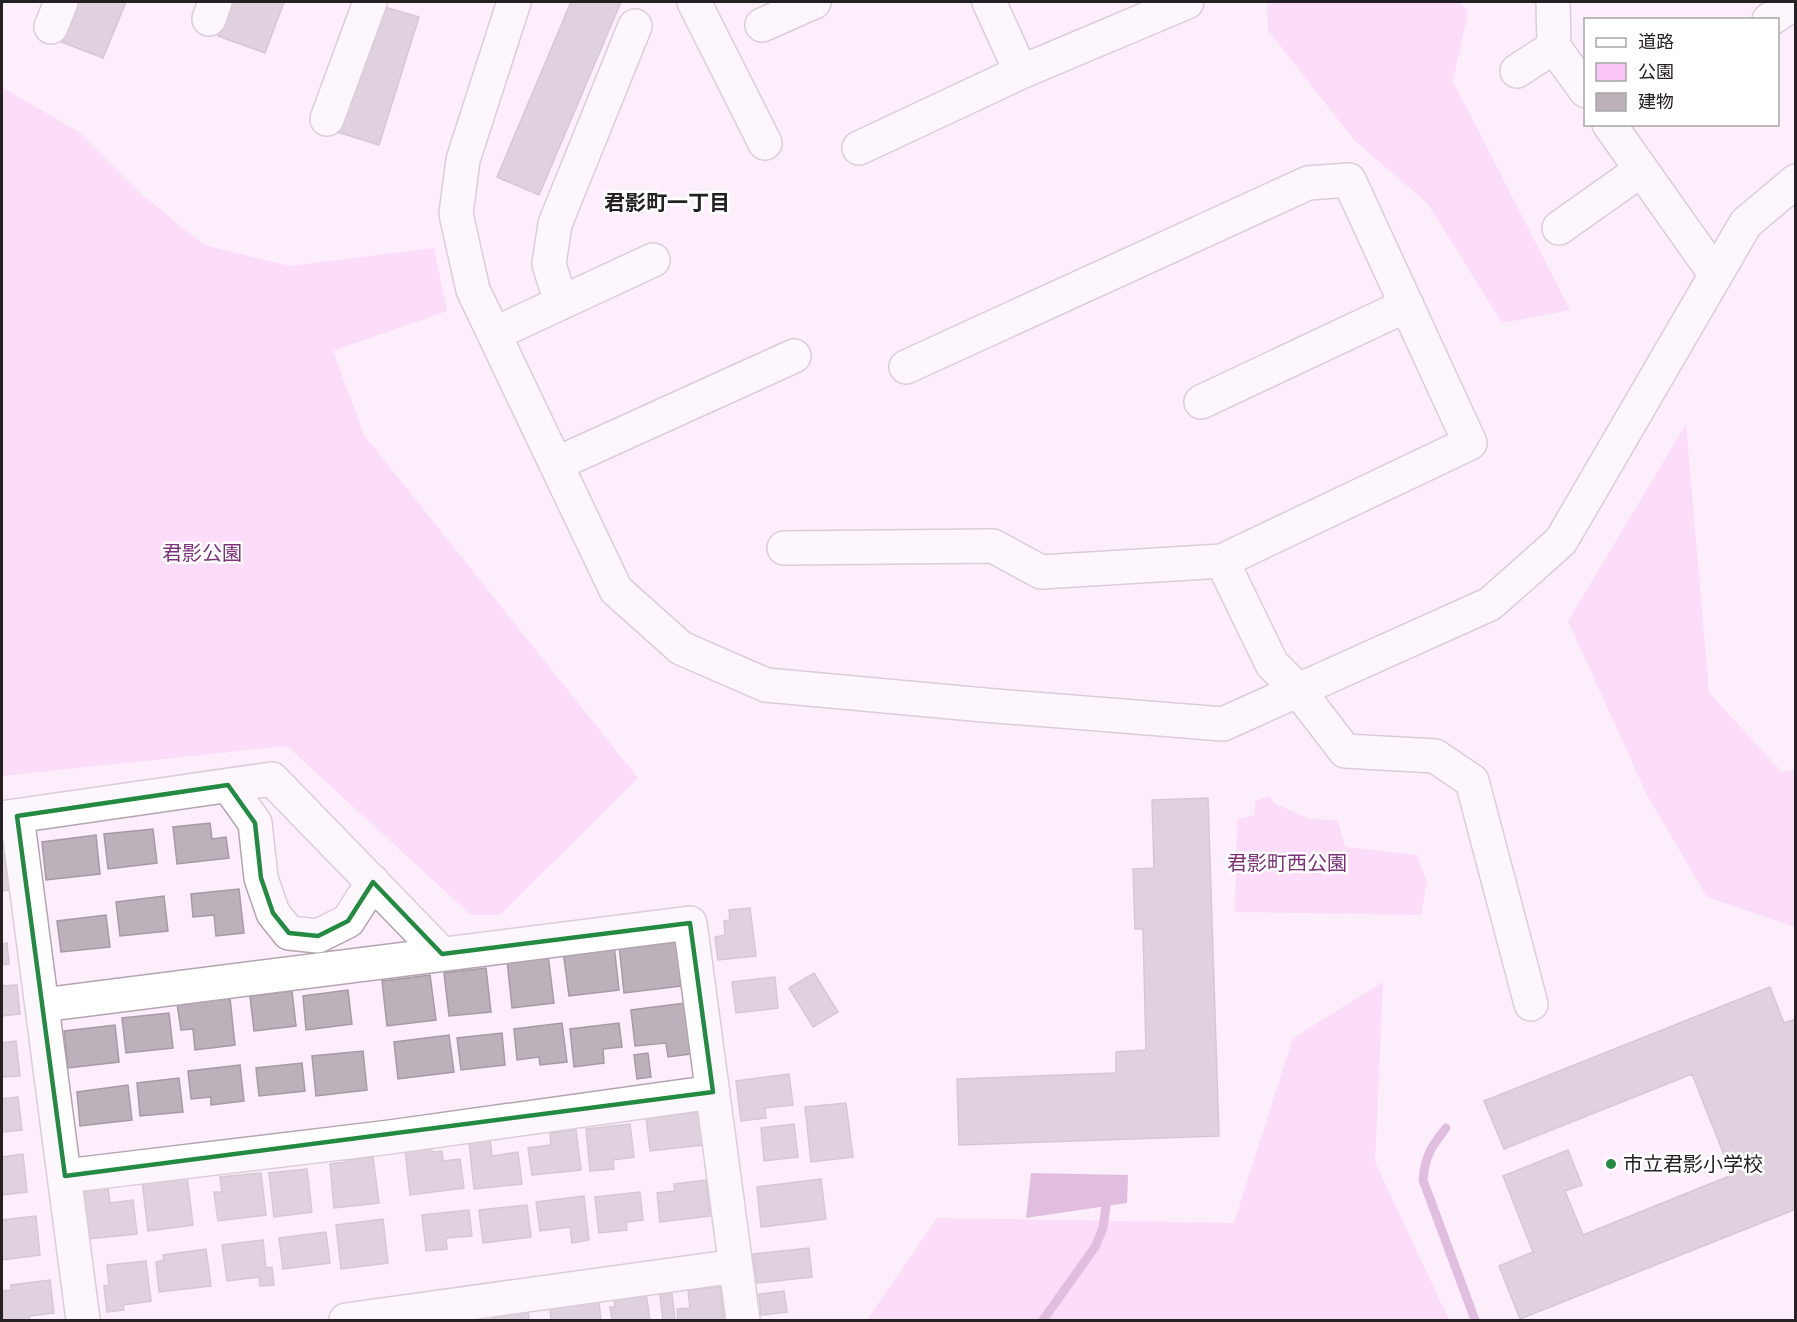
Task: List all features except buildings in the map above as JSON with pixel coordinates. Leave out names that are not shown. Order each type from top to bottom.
[{"type":"street","points":[[327,118],[370,2]]},
{"type":"street","points":[[514,2],[464,160],[456,214],[473,290],[615,590],[681,648],[766,686],[1223,724],[1490,604],[1561,541],[1746,223],[1796,181]]},
{"type":"street","points":[[694,2],[765,143]]},
{"type":"street","points":[[762,26],[814,2]]},
{"type":"street","points":[[989,2],[1021,72]]},
{"type":"street","points":[[859,148],[1021,72],[1187,2]]},
{"type":"street","points":[[1553,2],[1554,47],[1584,88]]},
{"type":"street","points":[[1771,18],[1796,2]]},
{"type":"street","points":[[561,303],[549,264],[555,224],[635,26]]},
{"type":"street","points":[[1516,71],[1554,47]]},
{"type":"street","points":[[1610,126],[1716,275]]},
{"type":"street","points":[[1559,228],[1641,170]]},
{"type":"street","points":[[784,548],[993,546],[1041,572],[1222,561],[1470,443],[1349,180],[1308,183],[906,367]]},
{"type":"street","points":[[494,334],[653,260]]},
{"type":"street","points":[[1201,402],[1407,305]]},
{"type":"street","points":[[556,464],[794,356]]},
{"type":"street","points":[[1222,561],[1272,664],[1298,690],[1345,751],[1435,756],[1472,781],[1531,1004]]},
{"type":"street","points":[[83,1320],[42,1005],[9,817],[272,779],[442,954]]},
{"type":"street","points":[[228,785],[255,823],[261,878],[273,913],[289,933],[318,936],[348,921],[373,882]]},
{"type":"street","points":[[42,1005],[690,923],[743,1320]]},
{"type":"street","points":[[65,1176],[390,1137],[712,1092]]},
{"type":"street","points":[[346,1320],[736,1266]]},
{"type":"highlighted area","points":[[228,785],[255,823],[261,878],[273,913],[289,933],[318,936],[348,921],[373,882],[442,954],[690,923],[713,1092],[65,1176],[17,816]]},
{"type":"green space","points":[[1267,2],[1459,2],[1468,11],[1453,81],[1570,310],[1502,323],[1428,204],[1354,140],[1268,30]]},
{"type":"green space","name":"君影公園","points":[[2,87],[80,133],[140,193],[204,245],[290,266],[434,248],[447,311],[333,351],[364,435],[638,778],[500,915],[471,915],[287,746],[2,776]]},
{"type":"green space","points":[[1686,424],[1709,693],[1782,772],[1795,769],[1795,927],[1707,897],[1647,795],[1568,621]]},
{"type":"green space","name":"君影町西公園","points":[[1270,796],[1274,803],[1309,819],[1338,820],[1345,847],[1417,855],[1427,882],[1421,915],[1235,912],[1237,819],[1255,815],[1255,801]]},
{"type":"green space","points":[[1383,982],[1375,1162],[1449,1320],[867,1320],[937,1218],[1234,1223],[1293,1038]]},
{"type":"shaded area","points":[[1031,1173],[1128,1175],[1127,1203],[1026,1218]]},
{"type":"waterway","points":[[1446,1128],[1430,1152],[1425,1164],[1423,1180],[1475,1320]]},
{"type":"waterway","points":[[1043,1320],[1095,1247],[1103,1228],[1106,1206]]},
{"type":"place","name":"市立君影小学校","points":[[1611,1164]]},
{"type":"district","name":"君影町一丁目","points":[[667,203]]}]
